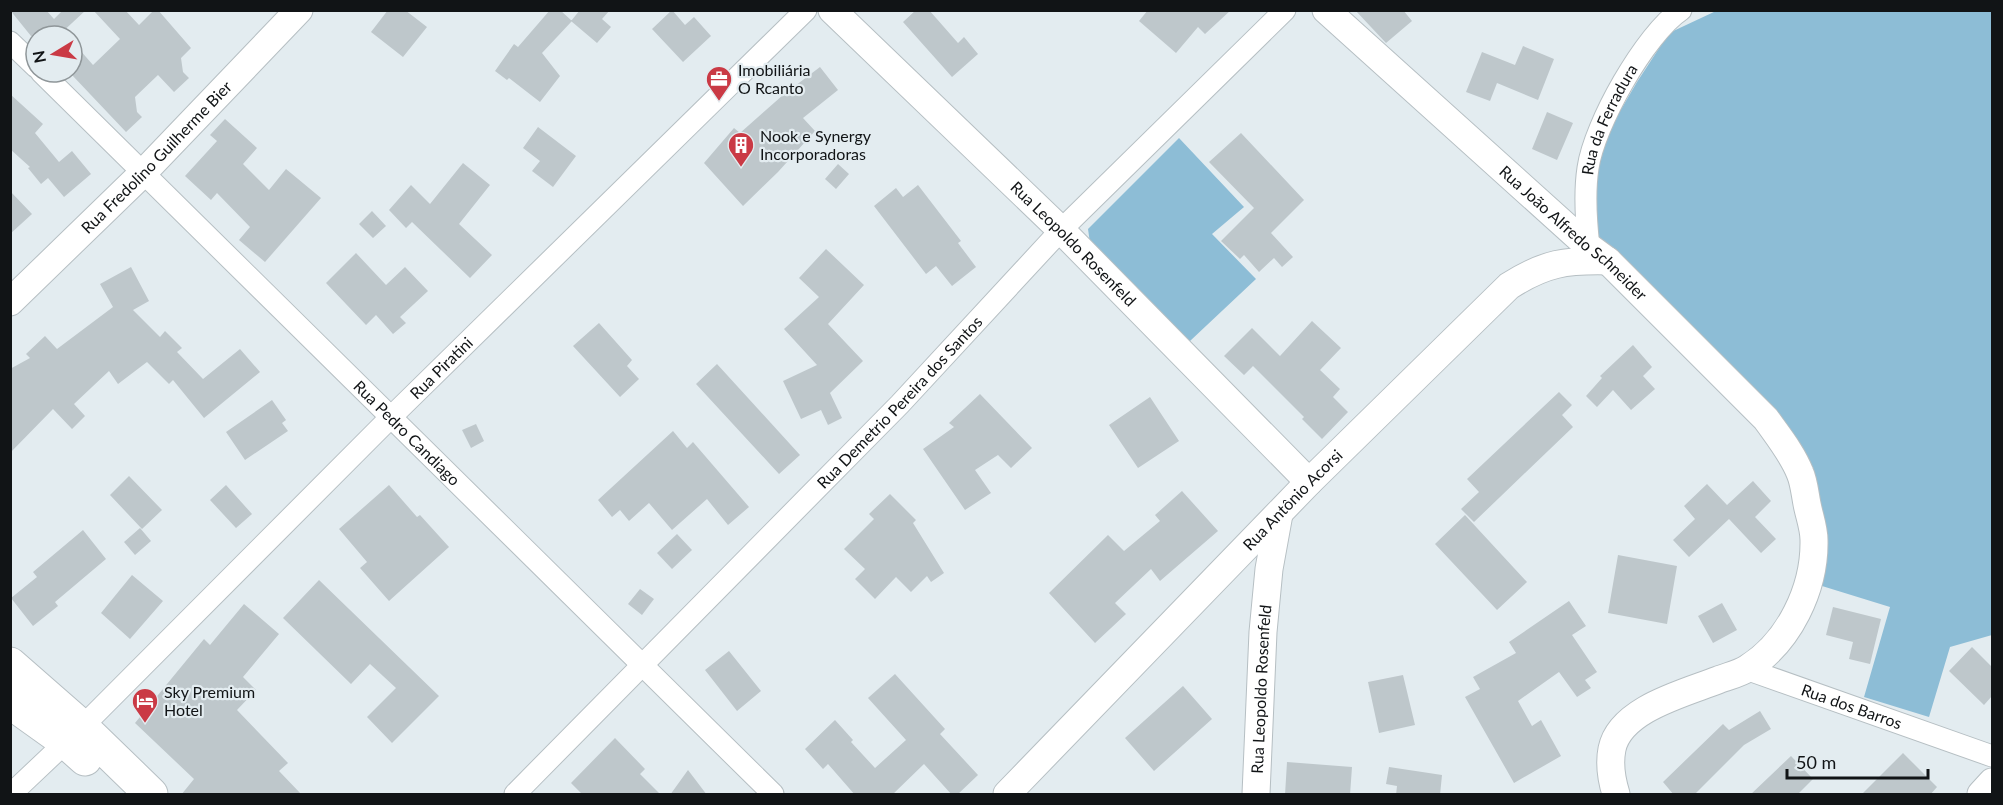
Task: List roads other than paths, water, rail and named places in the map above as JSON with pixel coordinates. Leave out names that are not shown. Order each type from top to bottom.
[{"type":"main road","points":[[10,664],[74,735],[122,795]]},
{"type":"main road","points":[[10,702],[74,735],[151,795]]},
{"type":"street","name":"Rua Fredolino Guilherme Bier","points":[[10,302],[142,174],[299,10]]},
{"type":"street","name":"Rua Piratini","points":[[11,795],[74,735],[390,418],[806,10]]},
{"type":"street","name":"Rua Leopoldo Rosenfeld","points":[[832,10],[1061,230],[1309,482]]},
{"type":"street","name":"Rua Demetrio Pereira dos Santos","points":[[515,795],[900,404],[1061,230],[1285,10]]},
{"type":"street","name":"Rua João Alfredo Schneider","points":[[1326,10],[1598,254],[1766,419],[1801,474],[1814,539],[1811,568],[1796,616],[1784,635],[1766,655],[1746,669],[1658,703],[1631,720],[1617,736],[1612,748],[1610,763],[1616,795]]},
{"type":"street","name":"Rua da Ferradura","points":[[1598,254],[1586,188],[1588,166],[1596,138],[1629,73],[1664,24],[1681,10]]},
{"type":"street","points":[[10,42],[24,55]]},
{"type":"street","name":"Rua Pedro Candiago","points":[[53,84],[390,418],[644,665],[773,795]]},
{"type":"street","name":"Rua Antônio Acorsi","points":[[1007,795],[1309,482],[1509,286],[1532,272],[1551,265],[1598,254]]},
{"type":"street","name":"Rua Leopoldo Rosenfeld","points":[[1256,795],[1263,632],[1269,569],[1279,514]]},
{"type":"street","name":"Rua dos Barros","points":[[1746,669],[1992,756]]},
{"type":"street","points":[[1981,795],[1992,782]]},
{"type":"place","name":"Imobiliária O Rcanto","points":[[719,102]]},
{"type":"place","name":"Nook e Synergy Incorporadoras","points":[[741,168]]},
{"type":"place","name":"Sky Premium Hotel","points":[[145,724]]}]
